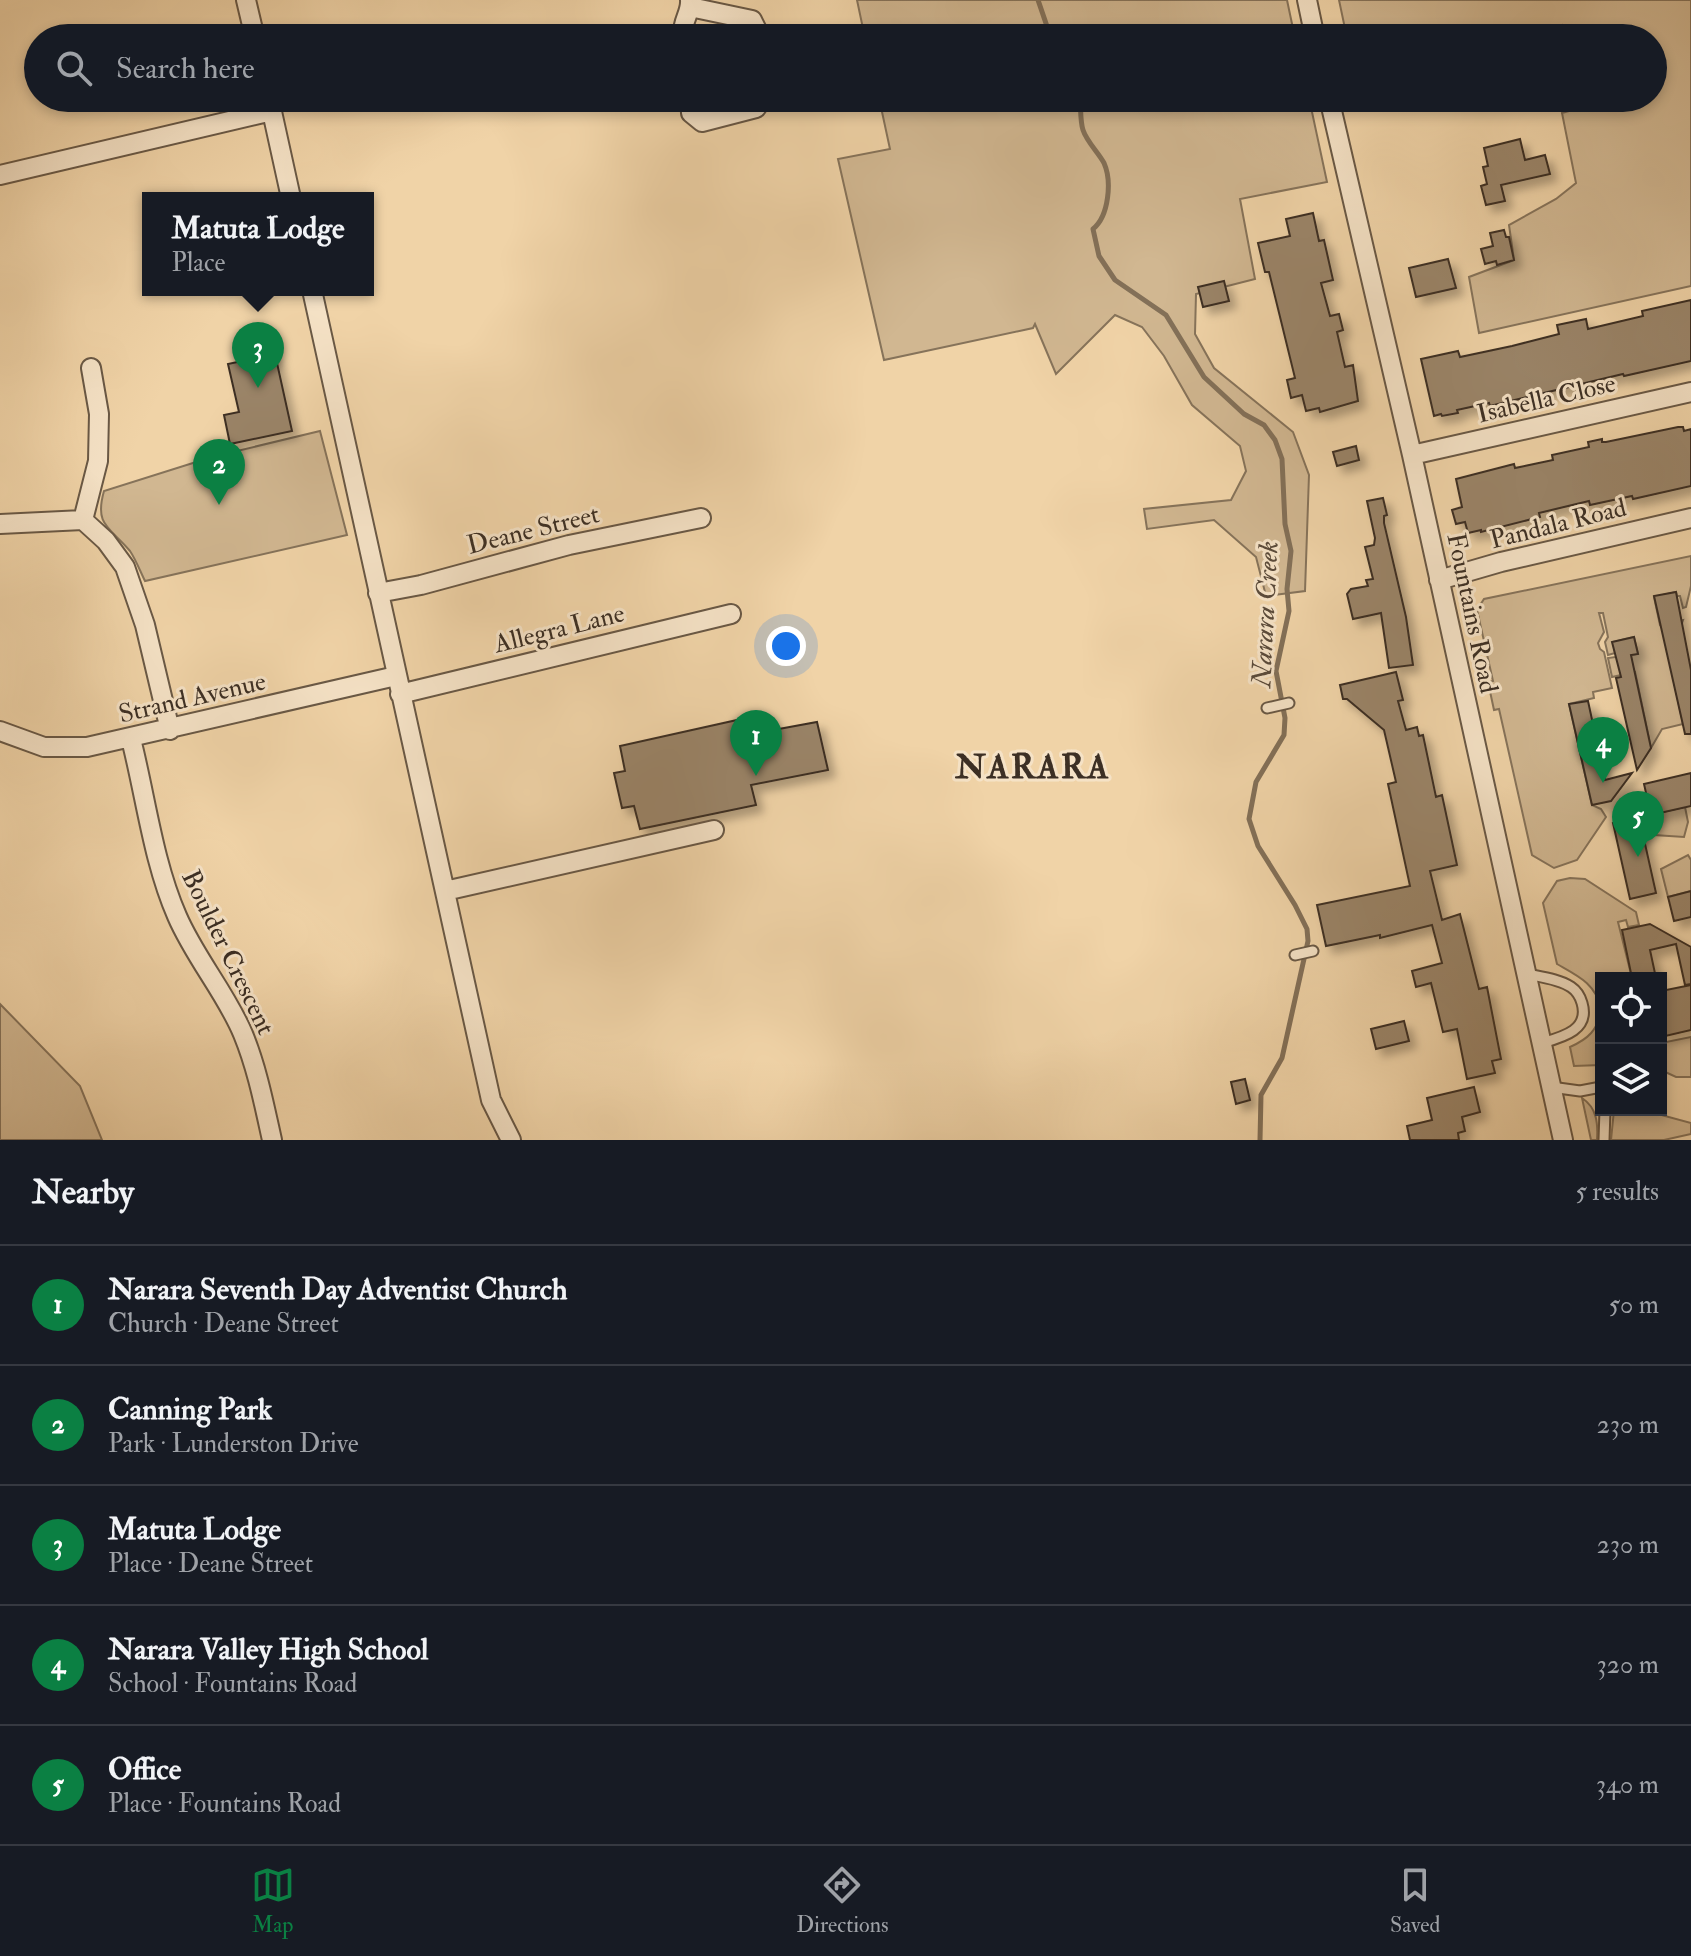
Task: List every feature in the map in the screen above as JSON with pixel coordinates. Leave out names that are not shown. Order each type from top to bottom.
[{"type":"street","points":[[246,0],[252,24]]},
{"type":"street","points":[[1307,0],[1312,24]]},
{"type":"street","points":[[681,24],[690,3],[752,20],[754,24]]},
{"type":"street","points":[[0,175],[240,112]]},
{"type":"street","points":[[272,112],[290,192]]},
{"type":"street","points":[[691,112],[702,122],[741,112]]},
{"type":"street","name":"Fountains Road","points":[[1332,112],[1412,455],[1563,1140]]},
{"type":"street","points":[[313,296],[491,1100],[511,1140]]},
{"type":"street","points":[[83,520],[98,461],[99,414],[91,368]]},
{"type":"street","name":"Isabella Close","points":[[1412,455],[1691,392]]},
{"type":"street","name":"Deane Street","points":[[378,593],[421,585],[569,545],[701,518]]},
{"type":"street","name":"Pandala Road","points":[[1439,580],[1501,562],[1691,518]]},
{"type":"street","points":[[8,525],[83,520],[106,541],[125,567],[145,625],[170,730]]},
{"type":"street","name":"Allegra Lane","points":[[398,685],[731,614]]},
{"type":"street","name":"Strand Avenue","points":[[0,731],[44,747],[65,748],[131,739],[398,685]]},
{"type":"street","name":"Boulder Crescent","points":[[131,739],[162,877],[177,917],[242,1032],[259,1079],[272,1140]]},
{"type":"street","points":[[445,891],[714,830]]},
{"type":"lane","points":[[1267,708],[1289,703]]},
{"type":"lane","points":[[1295,955],[1313,951]]},
{"type":"lane","points":[[1527,974],[1572,987],[1583,1007],[1583,1017],[1573,1032],[1542,1043]]},
{"type":"lane","points":[[1551,1087],[1580,1091],[1595,1088]]},
{"type":"lane","points":[[1604,1140],[1605,1116]]},
{"type":"shaded area","points":[[857,0],[1287,0],[1292,24],[862,24]]},
{"type":"shaded area","points":[[1339,0],[1691,0],[1691,286],[1479,333],[1469,277],[1514,260],[1509,225],[1556,199],[1576,183],[1562,113],[1667,112],[1667,24],[1344,24]]},
{"type":"shaded area","points":[[882,112],[1312,112],[1327,182],[1240,199],[1255,279],[1196,294],[1195,334],[1214,368],[1293,432],[1309,475],[1305,591],[1266,596],[1256,557],[1214,520],[1147,529],[1144,509],[1231,500],[1246,471],[1240,446],[1192,405],[1164,356],[1142,327],[1115,315],[1056,374],[1035,324],[1033,328],[884,360],[838,159],[890,149]]},
{"type":"shaded area","points":[[320,431],[347,535],[145,581],[130,551],[103,519],[101,503],[104,491],[212,457]]},
{"type":"shaded area","points":[[1691,556],[1691,586],[1686,607],[1683,608],[1676,592],[1654,597],[1660,625],[1683,620],[1681,626],[1663,631],[1683,724],[1662,729],[1651,748],[1635,672],[1612,677],[1608,658],[1638,654],[1634,637],[1613,642],[1615,653],[1608,655],[1603,613],[1599,613],[1604,632],[1598,643],[1604,652],[1612,688],[1593,692],[1594,698],[1569,704],[1592,805],[1601,809],[1606,817],[1577,860],[1554,868],[1532,855],[1499,709],[1494,710],[1488,682],[1493,681],[1477,610],[1484,599]]},
{"type":"shaded area","points":[[1685,807],[1688,822],[1684,837],[1654,835],[1649,815]]},
{"type":"shaded area","points":[[1688,855],[1691,860],[1691,891],[1668,897],[1661,869]]},
{"type":"shaded area","points":[[1585,879],[1636,912],[1639,925],[1628,927],[1626,920],[1618,922],[1630,972],[1595,972],[1595,992],[1579,977],[1557,964],[1543,903],[1557,881]]},
{"type":"shaded area","points":[[0,1004],[80,1086],[102,1140],[0,1140]]},
{"type":"shaded area","points":[[1595,1026],[1595,1065],[1574,1066],[1570,1047],[1591,1033]]},
{"type":"shaded area","points":[[1691,1037],[1691,1077],[1676,1077],[1667,1073],[1667,1042]]},
{"type":"shaded area","points":[[1582,1098],[1596,1116],[1597,1140],[1591,1140]]},
{"type":"shaded area","points":[[1613,1116],[1665,1116],[1691,1123],[1691,1134],[1664,1140],[1611,1140]]},
{"type":"building","points":[[1520,139],[1525,160],[1545,155],[1550,174],[1501,185],[1505,201],[1486,205],[1481,186],[1487,184],[1483,167],[1488,166],[1484,148]]},
{"type":"building","points":[[1313,213],[1319,241],[1324,240],[1333,280],[1321,283],[1330,316],[1339,314],[1343,330],[1337,332],[1345,367],[1353,365],[1358,401],[1320,412],[1319,408],[1306,411],[1302,395],[1291,398],[1287,380],[1295,378],[1269,272],[1265,272],[1258,243],[1290,236],[1286,219]]},
{"type":"building","points":[[1504,230],[1506,237],[1509,237],[1514,260],[1497,265],[1496,261],[1485,264],[1481,249],[1493,246],[1490,233]]},
{"type":"building","points":[[1448,259],[1456,288],[1416,297],[1409,268]]},
{"type":"building","points":[[1224,281],[1229,301],[1203,307],[1198,287]]},
{"type":"building","points":[[1691,300],[1691,361],[1434,416],[1421,359],[1458,351],[1460,357],[1512,346],[1559,334],[1557,325],[1586,319],[1588,329],[1643,316],[1642,311]]},
{"type":"building","points":[[275,354],[292,431],[230,444],[224,415],[239,412],[228,364]]},
{"type":"building","points":[[1683,427],[1684,431],[1691,429],[1691,486],[1633,499],[1632,496],[1590,505],[1589,501],[1481,532],[1468,533],[1465,522],[1456,524],[1452,510],[1462,507],[1456,479],[1514,464],[1515,468],[1553,460],[1552,455],[1589,447],[1588,442],[1602,439],[1606,442]]},
{"type":"building","points":[[1356,446],[1359,460],[1337,466],[1333,452]]},
{"type":"building","points":[[1383,498],[1387,515],[1384,516],[1384,523],[1406,617],[1413,665],[1389,668],[1381,613],[1353,619],[1347,594],[1351,589],[1368,586],[1366,580],[1373,579],[1365,547],[1374,545],[1375,538],[1367,501]]},
{"type":"building","points":[[1676,592],[1691,670],[1691,734],[1685,734],[1654,596]]},
{"type":"building","points":[[1634,637],[1638,654],[1631,655],[1651,748],[1637,770],[1616,678],[1621,677],[1612,642]]},
{"type":"building","points":[[1396,672],[1403,700],[1398,701],[1406,730],[1417,727],[1419,736],[1423,735],[1436,797],[1442,795],[1457,865],[1430,871],[1442,920],[1460,914],[1479,989],[1487,987],[1501,1059],[1492,1061],[1495,1073],[1467,1079],[1457,1029],[1443,1032],[1431,983],[1416,987],[1412,971],[1442,963],[1432,925],[1380,938],[1380,935],[1326,946],[1317,905],[1410,886],[1388,784],[1396,782],[1384,730],[1347,699],[1343,699],[1340,685]]},
{"type":"building","points":[[1588,701],[1605,780],[1632,773],[1611,801],[1592,805],[1569,704]]},
{"type":"building","points":[[737,720],[741,736],[817,722],[828,770],[751,785],[756,805],[640,829],[634,806],[622,808],[614,773],[625,771],[620,746]]},
{"type":"building","points":[[1691,773],[1691,806],[1651,815],[1644,784]]},
{"type":"building","points":[[1639,817],[1656,893],[1630,899],[1613,823]]},
{"type":"building","points":[[1691,891],[1691,917],[1674,921],[1668,897]]},
{"type":"building","points":[[1650,924],[1691,947],[1691,984],[1685,985],[1676,944],[1650,950],[1655,972],[1631,972],[1622,930]]},
{"type":"building","points":[[1691,985],[1691,1030],[1667,1036],[1667,990]]},
{"type":"building","points":[[1404,1021],[1409,1041],[1376,1049],[1371,1029]]},
{"type":"building","points":[[1245,1079],[1250,1100],[1236,1104],[1231,1082]]},
{"type":"building","points":[[1474,1087],[1480,1112],[1462,1117],[1465,1131],[1458,1133],[1459,1140],[1410,1140],[1407,1126],[1432,1120],[1427,1098]]},
{"type":"waterway","name":"Narara Creek","points":[[1038,0],[1046,24]]},
{"type":"waterway","name":"Narara Creek","points":[[1081,112],[1083,130],[1104,163],[1108,179],[1106,207],[1093,229],[1099,256],[1115,280],[1166,315],[1204,377],[1244,414],[1264,425],[1275,440],[1282,459],[1285,524],[1291,551],[1287,589],[1289,611],[1276,671],[1285,718],[1284,735],[1256,782],[1249,819],[1258,846],[1307,929],[1308,941],[1282,1058],[1261,1095],[1260,1140]]},
{"type":"place","name":"Matuta Lodge","points":[[258,388]]},
{"type":"place","name":"Canning Park","points":[[219,505]]},
{"type":"place","name":"Narara Seventh Day Adventist Church","points":[[756,776]]},
{"type":"place","name":"Narara Valley High School","points":[[1603,783]]},
{"type":"place","name":"Office","points":[[1638,857]]},
{"type":"district","name":"NARARA","points":[[1033,766]]}]
